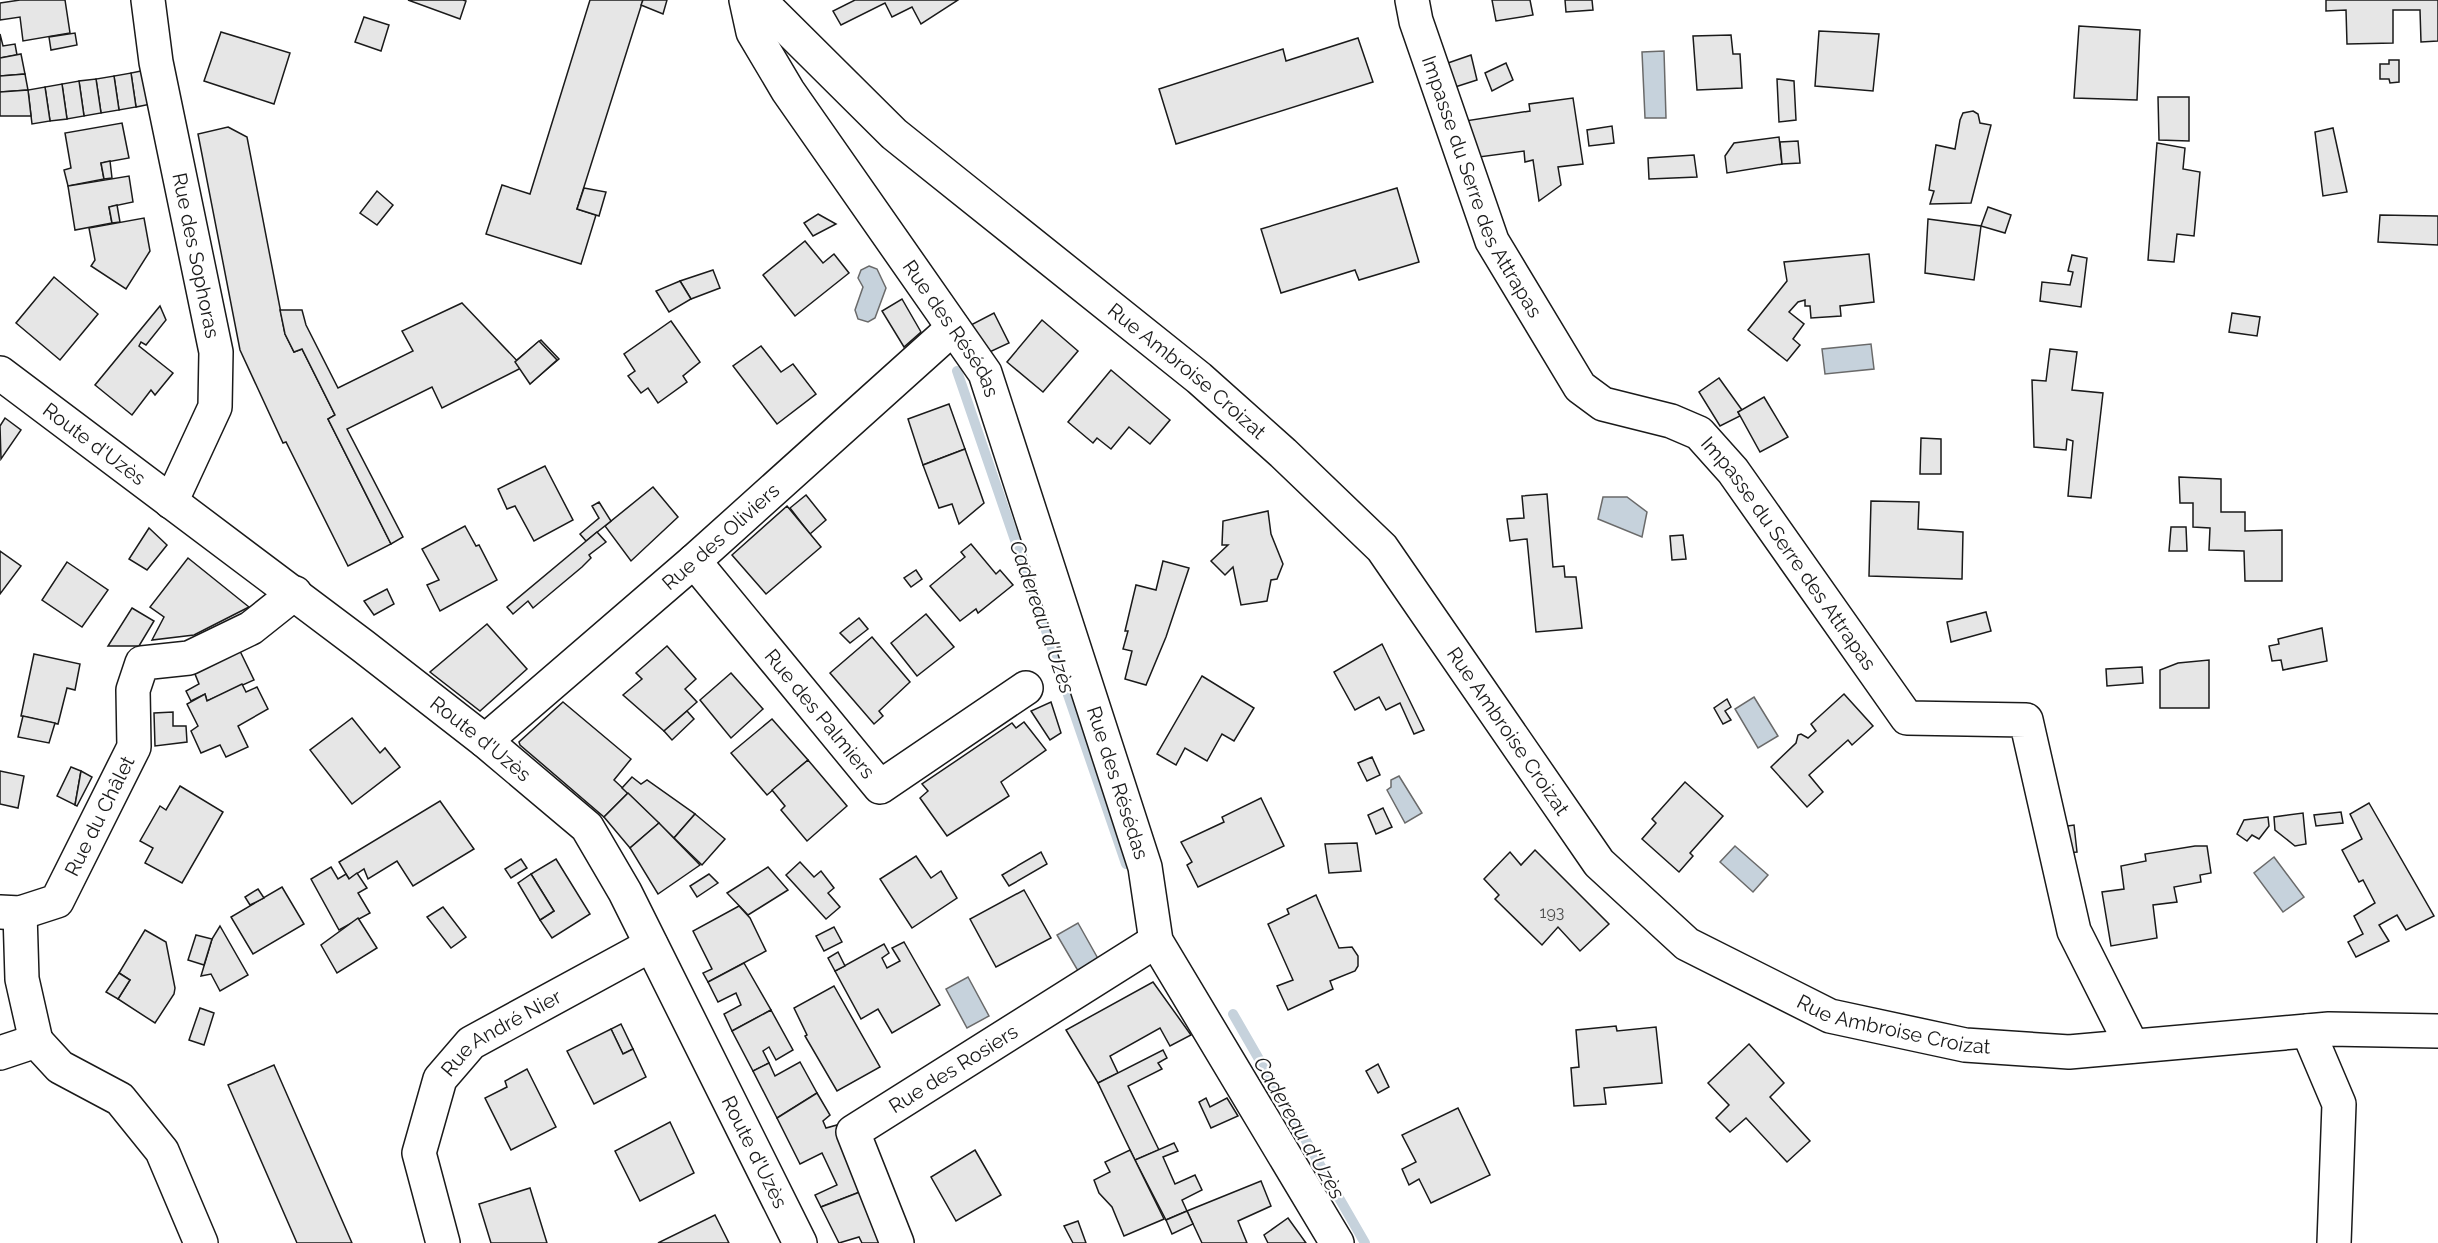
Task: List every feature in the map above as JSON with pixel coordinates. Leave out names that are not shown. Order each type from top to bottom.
[{"type":"street","name":"Rue des Sophoras","points":[[148,0],[156,62],[216,352],[216,407],[171,502]]},
{"type":"street","name":"Rue des Résédas","points":[[746,0],[753,32],[788,91],[985,373],[1145,867],[1156,941],[1337,1243]]},
{"type":"street","name":"Rue Ambroise Croizat","points":[[759,0],[894,134],[1199,378],[1283,453],[1382,548],[1599,863],[1688,944],[1830,1016],[1965,1045],[2069,1052],[2308,1030],[2438,1031]]},
{"type":"street","name":"Impasse du Serre des Attrapas","points":[[1412,0],[1416,21],[1492,241],[1580,387],[1603,404],[1671,421],[1699,434],[1733,471],[1907,718],[2026,720],[2074,931],[2132,1046]]},
{"type":"street","name":"Rue des Oliviers","points":[[485,741],[694,561],[953,328]]},
{"type":"street","name":"Route d'Uzès","points":[[0,373],[295,594],[485,741],[586,827],[625,892],[800,1243]]},
{"type":"street","name":"Rue des Palmiers","points":[[694,561],[880,787],[1026,688]]},
{"type":"street","name":"Rue du Châlet","points":[[10,912],[57,901],[134,747],[133,690],[142,663],[189,658],[251,628],[295,594]]},
{"type":"street","points":[[10,912],[36,1041],[60,1067],[120,1099],[162,1151],[201,1243]]},
{"type":"street","name":"Rue des Rosiers","points":[[897,1243],[853,1132],[1156,941]]},
{"type":"street","name":"Rue André Nier","points":[[443,1243],[419,1153],[440,1079],[471,1043],[651,945]]},
{"type":"street","points":[[2308,1030],[2339,1104],[2334,1243]]},
{"type":"street","points":[[0,1053],[36,1041]]},
{"type":"shaded area","points":[[1664,51],[1666,118],[1645,118],[1642,52]]},
{"type":"shaded area","points":[[869,266],[877,269],[886,288],[875,318],[868,322],[858,319],[855,310],[863,287],[858,278],[861,270]]},
{"type":"shaded area","points":[[1871,344],[1874,369],[1825,374],[1822,349]]},
{"type":"shaded area","points":[[1603,497],[1627,497],[1647,512],[1642,537],[1598,519]]},
{"type":"shaded area","points":[[1754,697],[1778,736],[1758,748],[1735,709]]},
{"type":"shaded area","points":[[1399,776],[1422,813],[1405,823],[1387,790],[1391,787],[1391,780]]},
{"type":"shaded area","points":[[1735,846],[1768,875],[1753,892],[1720,862]]},
{"type":"shaded area","points":[[2274,857],[2304,897],[2283,912],[2254,873]]},
{"type":"shaded area","points":[[1078,923],[1101,964],[1081,976],[1057,935]]},
{"type":"shaded area","points":[[968,977],[989,1016],[967,1028],[946,989]]},
{"type":"building","points":[[20,0],[65,0],[70,33],[23,41],[20,17],[0,20],[0,3]]},
{"type":"building","points":[[408,0],[463,0],[466,1],[460,19]]},
{"type":"building","points":[[590,0],[643,0],[577,209],[596,215],[581,264],[486,234],[502,185],[530,194]]},
{"type":"building","points":[[643,0],[667,0],[663,14],[641,5]]},
{"type":"building","points":[[855,0],[958,0],[921,24],[912,7],[892,17],[885,3],[841,25],[833,11]]},
{"type":"building","points":[[1492,0],[1530,0],[1533,15],[1496,21]]},
{"type":"building","points":[[1565,0],[1592,0],[1593,10],[1566,12]]},
{"type":"building","points":[[2326,0],[2438,0],[2438,41],[2421,42],[2420,10],[2393,10],[2393,43],[2347,44],[2346,10],[2326,11]]},
{"type":"building","points":[[364,17],[389,25],[381,51],[355,42]]},
{"type":"building","points":[[2079,26],[2140,30],[2137,100],[2074,98]]},
{"type":"building","points":[[1819,31],[1879,34],[1873,91],[1815,86]]},
{"type":"building","points":[[221,32],[290,53],[274,104],[204,81]]},
{"type":"building","points":[[75,33],[77,45],[51,50],[49,37]]},
{"type":"building","points":[[0,34],[3,46],[15,44],[17,55],[0,58]]},
{"type":"building","points":[[1731,35],[1733,54],[1740,54],[1742,88],[1697,90],[1693,36]]},
{"type":"building","points":[[1358,38],[1373,82],[1176,144],[1159,89],[1283,49],[1286,61]]},
{"type":"building","points":[[21,54],[25,74],[0,76],[0,58]]},
{"type":"building","points":[[1471,55],[1477,80],[1452,88],[1445,64]]},
{"type":"building","points":[[2389,60],[2399,60],[2399,82],[2390,83],[2389,79],[2380,79],[2380,64],[2389,64]]},
{"type":"building","points":[[1506,63],[1513,80],[1492,91],[1485,73]]},
{"type":"building","points":[[146,70],[151,104],[136,107],[131,73]]},
{"type":"building","points":[[131,73],[136,107],[119,110],[114,76]]},
{"type":"building","points":[[25,74],[28,90],[0,92],[0,76]]},
{"type":"building","points":[[114,76],[119,110],[101,113],[96,79]]},
{"type":"building","points":[[96,79],[101,113],[84,116],[79,81]]},
{"type":"building","points":[[1777,79],[1794,81],[1796,120],[1779,122]]},
{"type":"building","points":[[79,81],[84,116],[67,119],[62,84]]},
{"type":"building","points":[[62,84],[67,119],[50,121],[45,87]]},
{"type":"building","points":[[45,87],[50,121],[32,124],[28,90]]},
{"type":"building","points":[[28,90],[31,116],[0,116],[0,92]]},
{"type":"building","points":[[2158,97],[2189,97],[2189,141],[2159,140]]},
{"type":"building","points":[[1573,98],[1583,164],[1558,167],[1561,185],[1539,201],[1533,160],[1525,162],[1524,151],[1479,157],[1465,121],[1530,111],[1529,104]]},
{"type":"building","points":[[1973,111],[1978,114],[1980,123],[1991,125],[1971,203],[1930,204],[1934,191],[1929,190],[1936,145],[1955,149],[1963,113]]},
{"type":"building","points":[[122,123],[129,158],[101,163],[104,179],[68,186],[64,170],[71,168],[65,133]]},
{"type":"building","points":[[1612,126],[1614,143],[1589,146],[1587,130]]},
{"type":"building","points":[[228,127],[247,137],[285,334],[294,352],[302,349],[335,415],[328,419],[391,544],[348,566],[286,442],[283,443],[240,350],[198,134]]},
{"type":"building","points":[[2333,128],[2347,192],[2323,196],[2315,132]]},
{"type":"building","points":[[1779,137],[1782,164],[1727,173],[1725,156],[1734,143]]},
{"type":"building","points":[[1798,141],[1800,163],[1782,164],[1780,142]]},
{"type":"building","points":[[2157,143],[2185,148],[2183,169],[2200,172],[2194,236],[2177,234],[2174,262],[2148,260]]},
{"type":"building","points":[[1694,155],[1697,177],[1649,179],[1648,158]]},
{"type":"building","points":[[110,161],[112,178],[104,179],[101,163]]},
{"type":"building","points":[[129,176],[133,202],[109,207],[112,223],[75,230],[68,186]]},
{"type":"building","points":[[584,188],[606,192],[599,216],[577,209]]},
{"type":"building","points":[[1397,188],[1419,262],[1359,280],[1355,270],[1281,293],[1261,229]]},
{"type":"building","points":[[377,191],[393,205],[377,225],[360,213]]},
{"type":"building","points":[[117,205],[120,222],[112,223],[109,207]]},
{"type":"building","points":[[1988,207],[2011,215],[2005,233],[1981,226]]},
{"type":"building","points":[[818,214],[836,224],[813,236],[804,223]]},
{"type":"building","points":[[2380,215],[2438,216],[2438,245],[2378,242]]},
{"type":"building","points":[[144,218],[150,251],[126,289],[91,266],[95,260],[89,228]]},
{"type":"building","points":[[1928,219],[1981,226],[1974,280],[1925,273]]},
{"type":"building","points":[[805,241],[823,263],[834,254],[849,273],[795,316],[763,275]]},
{"type":"building","points":[[1869,254],[1874,302],[1840,306],[1841,316],[1811,318],[1810,306],[1805,306],[1805,300],[1798,302],[1789,312],[1804,324],[1793,339],[1800,345],[1787,361],[1748,330],[1787,281],[1784,262]]},
{"type":"building","points":[[2072,255],[2087,258],[2081,307],[2040,301],[2042,282],[2070,285],[2073,272],[2068,271]]},
{"type":"building","points":[[713,270],[720,288],[691,299],[680,281]]},
{"type":"building","points":[[54,277],[98,314],[60,360],[16,323]]},
{"type":"building","points":[[680,281],[691,299],[669,312],[656,291]]},
{"type":"building","points":[[902,299],[921,332],[904,347],[882,311]]},
{"type":"building","points":[[462,303],[523,367],[442,408],[432,387],[347,429],[403,537],[391,544],[328,419],[335,415],[302,349],[294,352],[285,334],[280,310],[302,310],[306,325],[338,388],[413,351],[402,331]]},
{"type":"building","points":[[160,306],[166,320],[146,345],[141,342],[139,346],[173,373],[155,395],[151,390],[132,415],[95,385]]},
{"type":"building","points":[[994,313],[1009,343],[981,356],[967,327]]},
{"type":"building","points":[[2232,313],[2260,317],[2257,336],[2229,332]]},
{"type":"building","points":[[1042,320],[1078,351],[1043,392],[1007,362]]},
{"type":"building","points":[[671,321],[700,362],[683,376],[687,382],[658,403],[648,388],[641,393],[628,376],[635,371],[624,354]]},
{"type":"building","points":[[541,340],[559,359],[532,382],[517,360]]},
{"type":"building","points":[[539,341],[557,360],[530,384],[515,362]]},
{"type":"building","points":[[761,346],[781,372],[793,364],[816,394],[777,424],[733,366]]},
{"type":"building","points":[[2050,349],[2077,352],[2072,390],[2103,393],[2091,498],[2068,496],[2073,441],[2067,439],[2066,450],[2034,447],[2032,380],[2046,381]]},
{"type":"building","points":[[1111,370],[1170,420],[1150,444],[1129,427],[1111,449],[1097,438],[1093,443],[1068,422]]},
{"type":"building","points":[[1719,378],[1742,410],[1738,412],[1740,416],[1720,426],[1699,392]]},
{"type":"building","points":[[1764,397],[1788,437],[1760,452],[1738,412]]},
{"type":"building","points":[[949,404],[965,449],[923,465],[908,419]]},
{"type":"building","points":[[5,418],[21,430],[1,459],[0,426]]},
{"type":"building","points":[[1921,438],[1941,439],[1941,474],[1920,474]]},
{"type":"building","points":[[965,449],[984,503],[959,524],[952,504],[939,508],[923,465]]},
{"type":"building","points":[[545,466],[573,520],[534,541],[515,506],[507,509],[498,489]]},
{"type":"building","points":[[2179,477],[2221,479],[2221,512],[2245,512],[2245,531],[2282,530],[2282,581],[2245,581],[2244,551],[2209,550],[2210,528],[2193,527],[2193,503],[2180,503]]},
{"type":"building","points":[[653,487],[678,517],[631,561],[605,526]]},
{"type":"building","points":[[1547,494],[1553,567],[1564,566],[1565,577],[1576,577],[1582,628],[1536,632],[1527,539],[1510,541],[1507,519],[1524,518],[1522,496]]},
{"type":"building","points":[[806,495],[826,520],[810,534],[790,508]]},
{"type":"building","points":[[1871,501],[1919,502],[1918,529],[1963,532],[1962,579],[1869,576]]},
{"type":"building","points":[[599,502],[611,521],[586,541],[580,534],[599,518],[592,506]]},
{"type":"building","points":[[787,506],[821,547],[766,594],[732,555]]},
{"type":"building","points":[[1268,511],[1271,534],[1283,564],[1277,579],[1271,580],[1267,601],[1241,605],[1233,567],[1225,575],[1211,561],[1228,545],[1222,545],[1223,521]]},
{"type":"building","points":[[465,526],[476,546],[479,545],[497,580],[440,611],[427,585],[439,580],[422,549]]},
{"type":"building","points":[[2171,527],[2186,527],[2187,551],[2169,551]]},
{"type":"building","points":[[149,528],[167,545],[147,570],[129,559]]},
{"type":"building","points":[[597,532],[606,542],[589,555],[591,558],[582,567],[533,608],[528,601],[513,614],[507,607]]},
{"type":"building","points":[[1683,535],[1686,559],[1672,560],[1670,536]]},
{"type":"building","points":[[971,544],[996,574],[1000,570],[1013,585],[978,613],[976,609],[960,621],[930,586],[965,557],[961,552]]},
{"type":"building","points":[[0,551],[21,566],[0,594]]},
{"type":"building","points":[[188,558],[249,607],[194,635],[152,640],[164,617],[150,607]]},
{"type":"building","points":[[1163,561],[1189,568],[1166,637],[1146,685],[1125,679],[1132,651],[1123,649],[1128,631],[1125,631],[1136,585],[1156,590]]},
{"type":"building","points":[[67,562],[108,590],[82,627],[42,600]]},
{"type":"building","points":[[916,570],[922,579],[911,587],[904,578]]},
{"type":"building","points":[[387,589],[394,604],[374,615],[364,601]]},
{"type":"building","points":[[132,608],[154,621],[139,646],[108,646]]},
{"type":"building","points":[[1986,612],[1991,631],[1951,642],[1947,622]]},
{"type":"building","points":[[926,614],[954,647],[917,676],[891,643]]},
{"type":"building","points":[[859,618],[868,629],[850,643],[840,633]]},
{"type":"building","points":[[487,624],[527,669],[480,711],[430,672]]},
{"type":"building","points":[[2322,628],[2327,661],[2283,670],[2281,660],[2272,661],[2269,646],[2279,644],[2278,639]]},
{"type":"building","points":[[872,637],[910,682],[879,711],[883,716],[874,724],[830,673]]},
{"type":"building","points":[[1382,644],[1424,730],[1414,734],[1400,703],[1386,710],[1379,697],[1355,710],[1334,672]]},
{"type":"building","points":[[667,646],[696,679],[685,689],[697,702],[664,731],[623,695],[642,679],[636,673]]},
{"type":"building","points":[[238,647],[254,680],[207,701],[205,694],[191,701],[186,691],[199,684],[193,669]]},
{"type":"building","points":[[34,654],[80,664],[75,690],[67,688],[58,724],[21,716]]},
{"type":"building","points":[[2209,660],[2209,708],[2160,708],[2160,670],[2178,663]]},
{"type":"building","points":[[2142,667],[2143,683],[2107,686],[2106,669]]},
{"type":"building","points":[[731,673],[763,709],[731,738],[700,700]]},
{"type":"building","points":[[1202,676],[1254,708],[1234,741],[1222,734],[1207,761],[1185,748],[1176,765],[1157,754]]},
{"type":"building","points":[[242,684],[246,692],[257,687],[268,709],[238,726],[248,747],[226,757],[220,745],[201,753],[191,731],[198,726],[187,704],[205,694],[207,701]]},
{"type":"building","points":[[1844,694],[1873,726],[1852,745],[1848,740],[1809,775],[1823,792],[1807,807],[1771,767],[1796,743],[1798,735],[1801,734],[1808,738],[1816,731],[1811,724]]},
{"type":"building","points":[[1727,699],[1731,707],[1725,711],[1731,720],[1723,724],[1714,708]]},
{"type":"building","points":[[563,702],[631,759],[614,780],[628,793],[604,817],[520,745],[519,742]]},
{"type":"building","points":[[1051,702],[1061,733],[1050,740],[1031,711]]},
{"type":"building","points":[[687,711],[694,719],[672,740],[664,731]]},
{"type":"building","points":[[173,712],[173,726],[186,726],[187,742],[155,746],[154,713]]},
{"type":"building","points":[[23,716],[55,723],[49,743],[18,737]]},
{"type":"building","points":[[352,718],[380,753],[385,748],[400,767],[352,804],[310,750]]},
{"type":"building","points":[[772,719],[808,760],[767,795],[731,753]]},
{"type":"building","points":[[1024,722],[1046,750],[1001,782],[1009,796],[947,836],[920,798],[928,791],[922,784],[1012,723],[1016,728]]},
{"type":"building","points":[[1372,757],[1380,775],[1367,781],[1358,763]]},
{"type":"building","points":[[808,760],[847,806],[807,841],[781,810],[785,806],[772,790]]},
{"type":"building","points":[[71,767],[81,771],[75,805],[57,796]]},
{"type":"building","points":[[0,771],[24,776],[18,808],[0,804]]},
{"type":"building","points":[[81,771],[92,777],[77,806],[75,805]]},
{"type":"building","points":[[632,777],[641,784],[647,780],[695,814],[674,838],[622,788]]},
{"type":"building","points":[[1685,782],[1723,816],[1690,853],[1693,856],[1679,872],[1642,839],[1656,823],[1652,819]]},
{"type":"building","points":[[180,786],[223,812],[182,883],[145,863],[153,848],[140,841],[160,806],[166,810]]},
{"type":"building","points":[[628,793],[659,823],[630,848],[604,817]]},
{"type":"building","points":[[1261,798],[1284,846],[1198,887],[1187,865],[1192,862],[1181,842],[1224,822],[1222,817]]},
{"type":"building","points":[[440,801],[474,849],[413,886],[397,861],[368,879],[364,869],[349,879],[339,862]]},
{"type":"building","points":[[2369,803],[2434,916],[2406,930],[2397,915],[2379,925],[2389,941],[2356,957],[2348,942],[2363,934],[2354,916],[2375,903],[2363,880],[2359,882],[2342,850],[2362,839],[2350,814]]},
{"type":"building","points":[[1383,808],[1392,827],[1376,834],[1368,815]]},
{"type":"building","points":[[2341,812],[2343,823],[2316,826],[2314,815]]},
{"type":"building","points":[[2303,813],[2306,844],[2295,846],[2275,830],[2274,817]]},
{"type":"building","points":[[695,814],[725,839],[702,865],[674,838]]},
{"type":"building","points":[[2268,817],[2269,826],[2259,839],[2252,835],[2247,841],[2237,834],[2244,820]]},
{"type":"building","points":[[659,823],[700,865],[658,894],[630,848]]},
{"type":"building","points":[[2074,825],[2077,852],[2065,853],[2061,827]]},
{"type":"building","points":[[1357,843],[1361,871],[1329,873],[1325,844]]},
{"type":"building","points":[[2207,846],[2211,873],[2200,875],[2201,882],[2174,887],[2177,902],[2153,905],[2157,938],[2111,946],[2102,892],[2124,889],[2121,866],[2146,861],[2145,854]]},
{"type":"building","points":[[1535,850],[1609,924],[1580,951],[1558,927],[1542,945],[1495,899],[1499,895],[1484,879],[1510,852],[1521,865]]},
{"type":"building","points":[[1041,852],[1047,864],[1009,886],[1002,875]]},
{"type":"building","points":[[916,856],[931,878],[941,871],[957,898],[912,928],[880,879]]},
{"type":"building","points":[[521,859],[527,868],[511,878],[505,869]]},
{"type":"building","points":[[556,859],[590,914],[552,938],[540,920],[554,911],[531,874]]},
{"type":"building","points":[[800,862],[814,877],[821,871],[834,888],[828,893],[840,907],[826,919],[786,875]]},
{"type":"building","points":[[331,867],[338,879],[346,874],[349,879],[357,873],[367,888],[358,893],[370,913],[339,930],[311,879]]},
{"type":"building","points":[[768,867],[788,890],[748,915],[727,893]]},
{"type":"building","points":[[531,874],[554,911],[540,920],[518,883]]},
{"type":"building","points":[[709,874],[718,883],[697,897],[690,886]]},
{"type":"building","points":[[282,887],[304,924],[253,954],[231,917]]},
{"type":"building","points":[[258,889],[264,898],[250,905],[245,897]]},
{"type":"building","points":[[1024,890],[1051,938],[996,967],[970,919]]},
{"type":"building","points":[[1316,895],[1339,948],[1352,947],[1358,956],[1358,966],[1355,971],[1330,981],[1333,989],[1288,1010],[1277,986],[1293,980],[1268,924],[1289,914],[1287,909]]},
{"type":"building","points":[[739,906],[750,918],[766,951],[708,982],[703,973],[712,969],[693,931]]},
{"type":"building","points":[[443,907],[466,937],[451,948],[427,917]]},
{"type":"building","points":[[358,918],[377,948],[337,973],[321,945]]},
{"type":"building","points":[[220,926],[248,975],[220,991],[211,974],[201,976],[212,939]]},
{"type":"building","points":[[834,927],[842,942],[824,951],[816,936]]},
{"type":"building","points":[[145,930],[166,942],[175,988],[174,994],[155,1023],[118,999],[130,980],[119,973]]},
{"type":"building","points":[[196,935],[212,939],[204,965],[188,960]]},
{"type":"building","points":[[904,942],[940,1005],[892,1033],[878,1009],[861,1019],[835,971],[884,944],[889,953],[882,958],[887,968],[900,961],[892,948]]},
{"type":"building","points":[[838,952],[845,966],[835,971],[828,958]]},
{"type":"building","points":[[744,963],[771,1010],[732,1031],[724,1014],[741,1005],[736,993],[718,1002],[708,982]]},
{"type":"building","points":[[119,973],[130,980],[118,999],[106,992]]},
{"type":"building","points":[[1153,982],[1191,1035],[1170,1046],[1160,1028],[1110,1056],[1118,1073],[1098,1083],[1066,1030]]},
{"type":"building","points":[[834,986],[880,1067],[837,1091],[805,1036],[807,1035],[794,1008]]},
{"type":"building","points":[[200,1008],[214,1013],[204,1045],[189,1040]]},
{"type":"building","points":[[771,1010],[793,1050],[776,1060],[769,1047],[763,1051],[769,1063],[753,1071],[732,1031]]},
{"type":"building","points":[[621,1024],[633,1049],[623,1054],[611,1029]]},
{"type":"building","points":[[1616,1026],[1617,1031],[1656,1027],[1662,1083],[1604,1088],[1606,1104],[1574,1106],[1571,1068],[1579,1067],[1576,1030]]},
{"type":"building","points":[[611,1029],[623,1054],[633,1049],[646,1077],[594,1104],[567,1051]]},
{"type":"building","points":[[1749,1044],[1784,1083],[1770,1097],[1810,1141],[1787,1162],[1746,1118],[1730,1132],[1716,1118],[1729,1105],[1708,1083]]},
{"type":"building","points":[[1163,1050],[1167,1058],[1158,1063],[1162,1069],[1128,1086],[1159,1150],[1135,1160],[1098,1083]]},
{"type":"building","points":[[800,1062],[817,1093],[777,1118],[753,1071],[769,1063],[775,1076]]},
{"type":"building","points":[[1378,1064],[1389,1087],[1378,1093],[1366,1071]]},
{"type":"building","points":[[274,1065],[352,1243],[297,1243],[228,1085]]},
{"type":"building","points":[[527,1069],[556,1127],[511,1150],[485,1098],[507,1087],[505,1081]]},
{"type":"building","points":[[817,1093],[830,1115],[823,1121],[826,1128],[837,1125],[865,1190],[821,1207],[815,1195],[837,1185],[822,1153],[800,1164],[777,1118]]},
{"type":"building","points":[[1206,1098],[1210,1107],[1227,1098],[1238,1116],[1211,1128],[1199,1102]]},
{"type":"building","points":[[1458,1108],[1490,1175],[1431,1203],[1419,1179],[1409,1185],[1402,1169],[1416,1162],[1402,1135]]},
{"type":"building","points":[[670,1122],[694,1173],[640,1201],[615,1151]]},
{"type":"building","points":[[1174,1143],[1178,1151],[1163,1157],[1175,1184],[1195,1175],[1202,1190],[1182,1200],[1187,1211],[1166,1220],[1135,1160]]},
{"type":"building","points":[[975,1150],[1001,1195],[956,1221],[931,1177]]},
{"type":"building","points":[[1130,1150],[1164,1219],[1124,1236],[1112,1207],[1099,1193],[1094,1180],[1110,1172],[1105,1162]]},
{"type":"building","points":[[1261,1181],[1271,1206],[1238,1221],[1247,1243],[1202,1243],[1187,1211]]},
{"type":"building","points":[[530,1188],[547,1243],[491,1243],[479,1204]]},
{"type":"building","points":[[865,1190],[886,1243],[862,1243],[859,1237],[839,1243],[821,1207]]},
{"type":"building","points":[[1187,1211],[1193,1224],[1172,1234],[1166,1220]]},
{"type":"building","points":[[715,1215],[729,1243],[658,1243]]},
{"type":"building","points":[[1288,1218],[1306,1243],[1268,1243],[1264,1235]]},
{"type":"building","points":[[1078,1221],[1086,1243],[1073,1243],[1064,1226]]},
{"type":"waterway","name":"Cadereau d'Uzès","points":[[957,371],[1126,864]]},
{"type":"waterway","name":"Cadereau d'Uzès","points":[[1233,1014],[1365,1243]]}]
